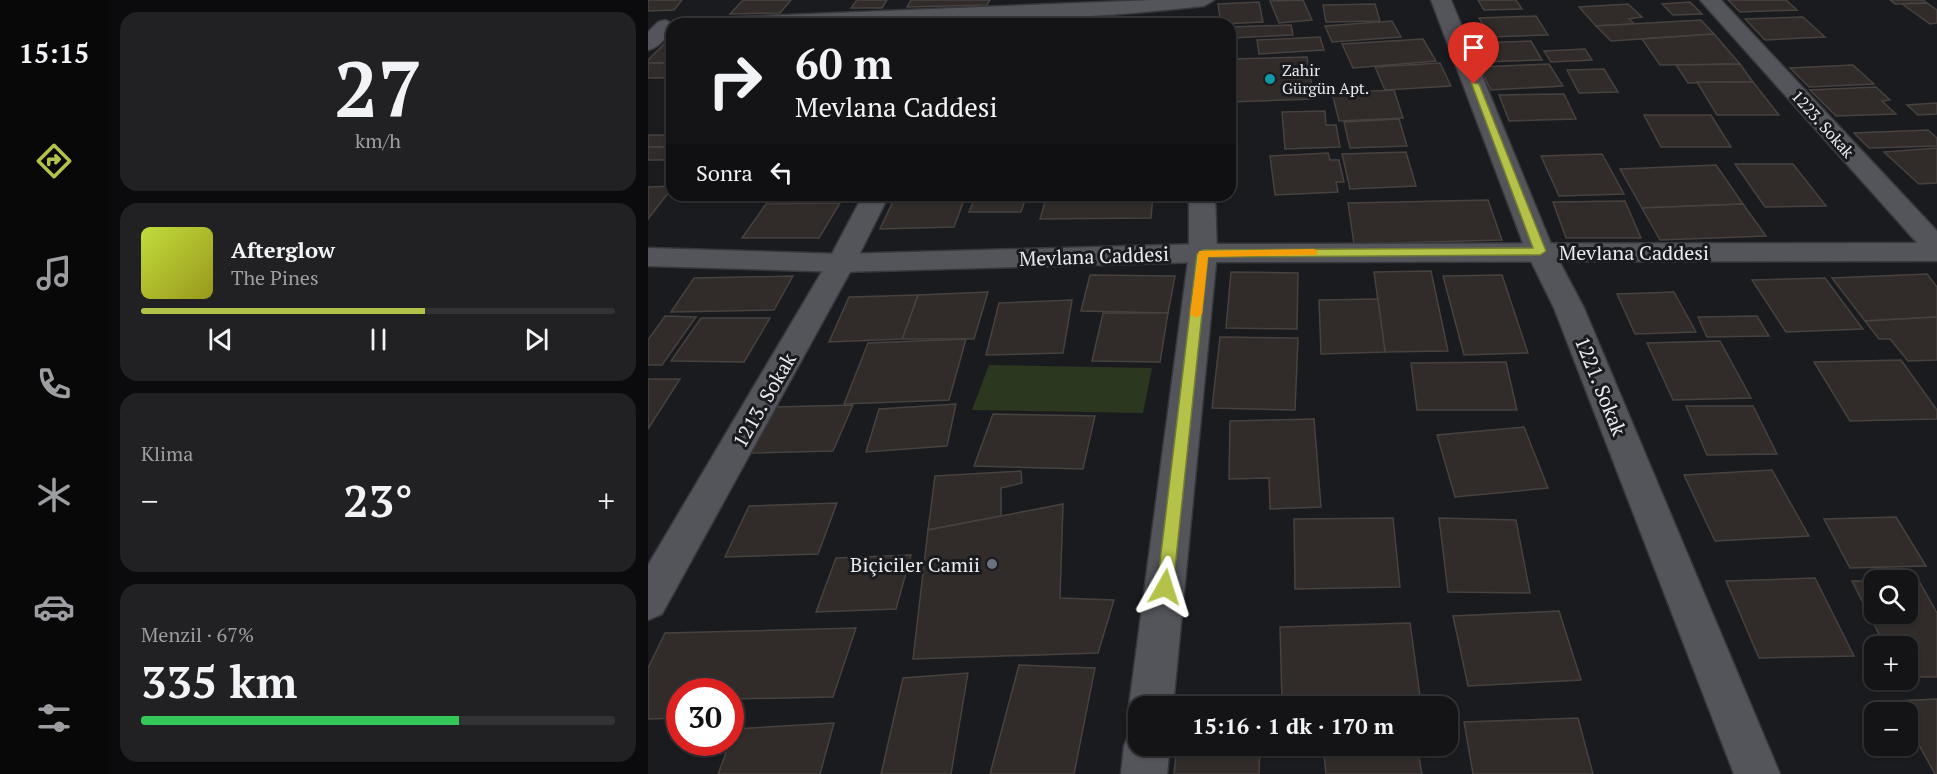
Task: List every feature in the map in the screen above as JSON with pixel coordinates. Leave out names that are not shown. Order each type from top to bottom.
[{"type":"street","points":[[1198,0],[1199,18]]},
{"type":"street","points":[[980,18],[1135,8],[1204,0]]},
{"type":"street","name":"1221. Sokak","points":[[1441,0],[1540,251],[1569,308],[1757,774]]},
{"type":"street","name":"1223. Sokak","points":[[1710,0],[1937,250]]},
{"type":"street","points":[[714,16],[881,18]]},
{"type":"street","points":[[648,44],[662,26]]},
{"type":"street","name":"1213. Sokak","points":[[648,602],[841,263],[873,201]]},
{"type":"street","points":[[1152,696],[1203,254],[1202,201]]},
{"type":"street","name":"Mevlana Caddesi","points":[[648,257],[841,263],[1203,254],[1937,250]]},
{"type":"street","points":[[1144,774],[1146,756]]},
{"type":"green space","points":[[989,365],[1152,368],[1143,413],[972,410]]},
{"type":"building","points":[[648,0],[682,0],[674,10],[648,11]]},
{"type":"building","points":[[743,0],[791,0],[780,13],[730,14]]},
{"type":"building","points":[[857,0],[887,0],[882,8],[851,8]]},
{"type":"building","points":[[911,0],[990,0],[987,5],[907,7]]},
{"type":"building","points":[[1303,0],[1312,20],[1279,23],[1270,1]]},
{"type":"building","points":[[1478,0],[1516,0],[1522,9],[1484,10]]},
{"type":"building","points":[[1728,0],[1786,0],[1797,10],[1740,12]]},
{"type":"building","points":[[1890,0],[1923,0],[1927,3],[1895,4]]},
{"type":"building","points":[[1259,2],[1263,22],[1236,23],[1236,18],[1220,18],[1218,4]]},
{"type":"building","points":[[1690,2],[1702,14],[1673,15],[1662,4]]},
{"type":"building","points":[[1927,3],[1937,10],[1937,23],[1930,24],[1902,4]]},
{"type":"building","points":[[1375,4],[1380,21],[1326,22],[1323,5]]},
{"type":"building","points":[[1628,4],[1642,17],[1629,19],[1635,24],[1596,26],[1579,7]]},
{"type":"building","points":[[1536,16],[1548,35],[1490,37],[1479,18]]},
{"type":"building","points":[[1803,17],[1825,37],[1765,40],[1745,19]]},
{"type":"building","points":[[1701,20],[1714,34],[1611,41],[1596,26]]},
{"type":"building","points":[[1392,21],[1401,37],[1332,42],[1325,26]]},
{"type":"building","points":[[1291,25],[1293,35],[1236,38],[1236,27]]},
{"type":"building","points":[[1714,34],[1740,64],[1660,65],[1642,39]]},
{"type":"building","points":[[1320,37],[1324,50],[1259,54],[1257,40]]},
{"type":"building","points":[[1423,39],[1436,61],[1353,68],[1342,44]]},
{"type":"building","points":[[1531,41],[1542,60],[1483,62],[1474,43]]},
{"type":"building","points":[[666,42],[666,63],[648,63],[648,60]]},
{"type":"building","points":[[1585,49],[1592,60],[1551,62],[1544,51]]},
{"type":"building","name":"Zahir Gürgün Apt.","points":[[1307,57],[1314,99],[1236,102],[1236,59]]},
{"type":"building","points":[[648,63],[666,63],[666,78],[648,78]]},
{"type":"building","points":[[1440,63],[1451,86],[1385,90],[1375,67]]},
{"type":"building","points":[[1549,64],[1563,86],[1491,90],[1479,67]]},
{"type":"building","points":[[1740,64],[1753,82],[1688,83],[1676,65]]},
{"type":"building","points":[[1853,65],[1874,84],[1809,87],[1790,68]]},
{"type":"building","points":[[1604,69],[1618,92],[1579,93],[1567,70]]},
{"type":"building","points":[[1697,82],[1753,82],[1779,115],[1717,115]]},
{"type":"building","points":[[1876,87],[1890,100],[1882,101],[1896,114],[1836,116],[1810,90]]},
{"type":"building","points":[[1394,90],[1403,118],[1339,121],[1332,93]]},
{"type":"building","points":[[1564,94],[1576,119],[1509,121],[1499,95]]},
{"type":"building","points":[[1937,103],[1937,114],[1918,115],[1907,105]]},
{"type":"building","points":[[1325,111],[1326,125],[1336,125],[1340,147],[1285,149],[1282,112]]},
{"type":"building","points":[[1644,115],[1711,115],[1731,147],[1661,147]]},
{"type":"building","points":[[1399,119],[1407,146],[1350,148],[1344,122]]},
{"type":"building","points":[[1928,130],[1937,138],[1937,146],[1869,148],[1854,133]]},
{"type":"building","points":[[648,135],[666,135],[666,147],[648,147]]},
{"type":"building","points":[[648,147],[666,147],[666,160],[648,160]]},
{"type":"building","points":[[1937,148],[1937,183],[1919,184],[1884,152]]},
{"type":"building","points":[[1406,152],[1416,186],[1350,189],[1342,154]]},
{"type":"building","points":[[1328,153],[1330,160],[1339,160],[1344,182],[1336,182],[1338,192],[1275,195],[1270,156]]},
{"type":"building","points":[[1602,154],[1624,194],[1559,196],[1541,156]]},
{"type":"building","points":[[1735,164],[1793,164],[1826,206],[1765,207]]},
{"type":"building","points":[[1716,165],[1743,204],[1642,208],[1620,169]]},
{"type":"building","points":[[666,186],[666,196],[648,219],[648,187]]},
{"type":"building","points":[[1488,200],[1502,240],[1354,244],[1348,203]]},
{"type":"building","points":[[893,201],[964,201],[954,227],[880,229]]},
{"type":"building","points":[[974,201],[1025,201],[1021,212],[969,212]]},
{"type":"building","points":[[1045,201],[1152,201],[1151,218],[1040,219]]},
{"type":"building","points":[[1625,201],[1641,238],[1566,238],[1553,202]]},
{"type":"building","points":[[840,203],[819,238],[742,238],[766,204]]},
{"type":"building","points":[[1743,204],[1766,236],[1660,240],[1642,208]]},
{"type":"building","points":[[1431,271],[1448,351],[1385,352],[1374,272]]},
{"type":"building","points":[[1231,272],[1298,273],[1297,329],[1226,328]]},
{"type":"building","points":[[1927,274],[1937,287],[1937,317],[1865,321],[1832,278]]},
{"type":"building","points":[[1090,275],[1175,276],[1168,313],[1081,311]]},
{"type":"building","points":[[1502,275],[1528,353],[1464,355],[1443,276]]},
{"type":"building","points":[[793,276],[774,310],[671,312],[694,278]]},
{"type":"building","points":[[1825,278],[1863,329],[1786,332],[1752,280]]},
{"type":"building","points":[[988,292],[974,339],[902,339],[918,295]]},
{"type":"building","points":[[1674,292],[1696,332],[1635,334],[1617,294]]},
{"type":"building","points":[[918,295],[902,339],[829,342],[849,297]]},
{"type":"building","points":[[1378,299],[1385,352],[1321,354],[1319,300]]},
{"type":"building","points":[[1072,300],[1063,353],[986,355],[999,303]]},
{"type":"building","points":[[1103,313],[1168,313],[1160,362],[1092,361]]},
{"type":"building","points":[[665,316],[696,317],[662,365],[648,365],[648,340]]},
{"type":"building","points":[[1757,316],[1769,336],[1707,337],[1698,317]]},
{"type":"building","points":[[1937,317],[1937,360],[1908,361],[1890,339],[1879,339],[1865,321]]},
{"type":"building","points":[[701,318],[770,318],[744,362],[671,361]]},
{"type":"building","points":[[1220,337],[1298,338],[1295,410],[1212,408]]},
{"type":"building","points":[[966,339],[949,400],[844,404],[868,343]]},
{"type":"building","points":[[1720,341],[1751,398],[1673,400],[1647,343]]},
{"type":"building","points":[[1901,360],[1937,410],[1937,419],[1850,421],[1814,362]]},
{"type":"building","points":[[1506,362],[1517,410],[1417,410],[1411,363]]},
{"type":"building","points":[[648,379],[680,379],[648,429]]},
{"type":"building","points":[[956,404],[947,446],[866,452],[879,409]]},
{"type":"building","points":[[853,405],[833,451],[750,453],[773,407]]},
{"type":"building","points":[[1686,406],[1753,406],[1777,454],[1707,455]]},
{"type":"building","points":[[993,414],[1095,416],[1083,469],[974,466]]},
{"type":"building","points":[[1314,419],[1321,507],[1270,509],[1269,478],[1229,479],[1230,421]]},
{"type":"building","points":[[1524,427],[1548,488],[1455,497],[1437,435]]},
{"type":"building","points":[[1772,470],[1809,536],[1715,541],[1684,475]]},
{"type":"building","points":[[1021,471],[1022,483],[1001,488],[1001,516],[928,530],[935,476]]},
{"type":"building","points":[[837,503],[818,554],[725,557],[749,506]]},
{"type":"building","name":"Biçiciler Camii","points":[[1063,504],[1060,598],[1114,600],[1098,653],[913,659],[928,530]]},
{"type":"building","points":[[1896,517],[1926,566],[1850,568],[1824,519]]},
{"type":"building","points":[[1393,518],[1400,587],[1295,589],[1294,519]]},
{"type":"building","points":[[1439,518],[1516,520],[1530,593],[1448,592]]},
{"type":"building","points":[[911,555],[896,609],[816,612],[836,558]]},
{"type":"building","points":[[1815,578],[1854,656],[1759,658],[1726,581]]},
{"type":"building","points":[[1852,581],[1864,581],[1864,605]]},
{"type":"building","points":[[1919,581],[1937,613],[1937,677],[1918,677],[1918,636],[1880,636],[1874,624],[1918,624]]},
{"type":"building","points":[[1559,611],[1581,680],[1468,686],[1453,616]]},
{"type":"building","points":[[1410,623],[1420,696],[1282,696],[1280,627]]},
{"type":"building","points":[[856,628],[833,697],[744,699],[744,678],[666,678],[666,718],[648,719],[648,668],[665,633]]},
{"type":"building","points":[[1019,665],[1095,668],[1074,774],[990,774]]},
{"type":"building","points":[[968,673],[951,774],[881,774],[903,678]]},
{"type":"building","points":[[1937,699],[1937,774],[1918,743],[1918,702],[1895,701]]},
{"type":"building","points":[[1578,718],[1593,774],[1473,774],[1464,722]]},
{"type":"building","points":[[834,723],[820,774],[718,774],[725,756],[744,756],[744,728]]},
{"type":"building","points":[[1176,756],[1260,756],[1259,774],[1174,774]]},
{"type":"building","points":[[1324,756],[1419,756],[1422,774],[1326,774]]},
{"type":"slow traffic","points":[[1196,314],[1203,254],[1313,253]]},
{"type":"place","name":"Zahir Gürgün Apt.","points":[[1270,79]]},
{"type":"place","name":"Biçiciler Camii","points":[[992,564]]},
{"type":"route","points":[[1165,587],[1203,254],[1540,251],[1474,84]]}]
